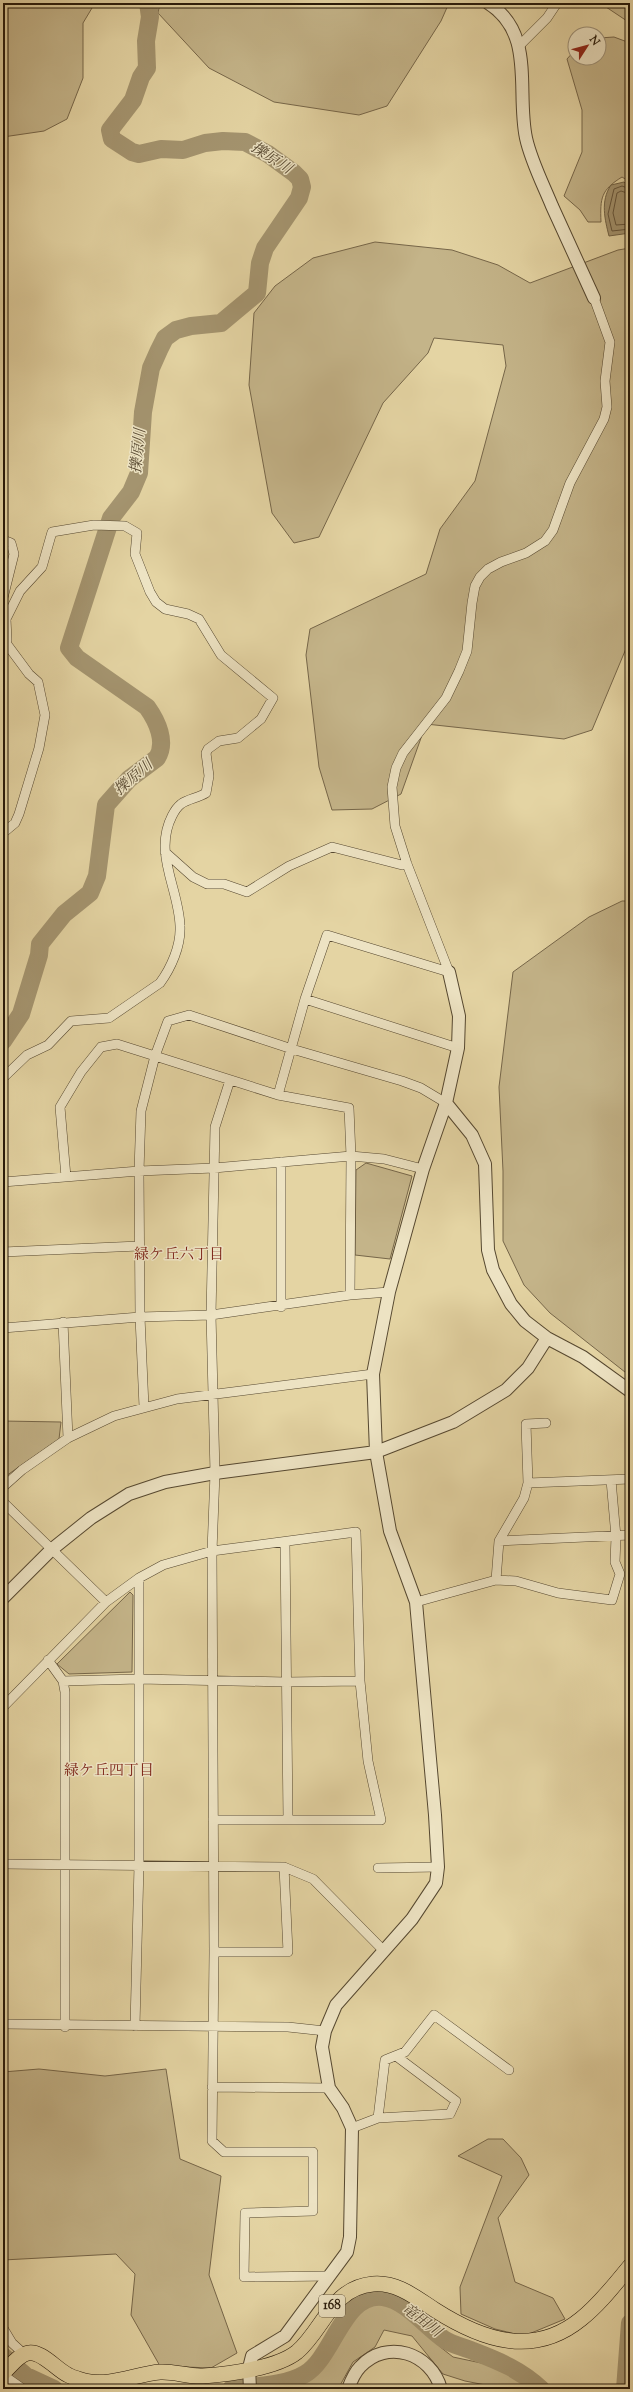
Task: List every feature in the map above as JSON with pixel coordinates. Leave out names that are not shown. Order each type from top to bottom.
[{"type":"highway","name":"168","points":[[22,2355],[34,2353],[67,2375],[98,2382],[152,2373],[250,2378],[271,2364],[296,2352],[305,2344],[336,2301],[359,2287],[372,2284],[394,2286],[470,2330],[502,2340],[525,2343],[556,2335],[582,2319],[599,2303],[630,2266]]},
{"type":"highway","points":[[5,2372],[22,2355]]},
{"type":"street","points":[[250,2378],[252,2356],[285,2336],[347,2252],[350,2237],[352,2128],[343,2108],[329,2088],[322,2047],[324,2031],[336,2004],[412,1919],[436,1883],[438,1867],[435,1815],[416,1602],[390,1532],[376,1452],[373,1374],[389,1292],[423,1168],[446,1103],[458,1048],[459,1016],[449,972],[406,864],[395,826],[392,786],[396,768],[412,740],[446,698],[459,671],[467,651],[475,586],[488,569],[513,556],[526,553],[545,541],[553,530],[570,483],[604,419],[606,407],[605,381],[610,342],[594,298],[534,164],[526,137],[523,111],[522,58],[519,46],[508,20],[488,3]]},
{"type":"street","points":[[519,46],[547,18],[557,3]]},
{"type":"street","points":[[3,833],[15,823],[19,814],[39,748],[45,715],[38,682],[29,674],[4,645],[6,619],[20,591],[42,567],[52,532],[94,525],[125,526],[137,533],[135,554],[150,592],[156,602],[165,609],[188,614],[199,619],[221,655],[273,698],[261,719],[238,738],[219,741],[208,749],[206,753],[209,776],[206,793],[181,804],[170,821],[165,852],[168,878],[177,900],[181,928],[175,956],[166,975],[160,983],[109,1018],[71,1021],[48,1045],[28,1055],[3,1078]]},
{"type":"street","points":[[3,540],[11,543],[14,554],[3,598]]},
{"type":"street","points":[[165,852],[193,877],[207,884],[224,884],[247,892],[289,866],[332,847],[402,865],[406,864]]},
{"type":"street","points":[[278,1095],[305,999],[327,934],[449,972]]},
{"type":"street","points":[[305,999],[458,1048]]},
{"type":"street","points":[[144,1407],[140,1317],[139,1246],[141,1111],[155,1056],[168,1021],[189,1015],[292,1049],[402,1081],[421,1088],[446,1103],[472,1135],[485,1164],[488,1250],[493,1270],[511,1304],[525,1321],[547,1338],[583,1357],[630,1391]]},
{"type":"street","points":[[66,1177],[60,1107],[81,1072],[101,1047],[118,1044],[278,1095],[349,1108],[351,1156],[350,1295]]},
{"type":"street","points":[[230,1080],[215,1127],[211,1315],[215,1472],[212,1551],[214,1865],[212,2141],[224,2152],[314,2152],[313,2211],[245,2213],[244,2277],[330,2276]]},
{"type":"street","points":[[3,1182],[139,1171],[214,1168],[351,1156],[384,1159],[423,1168]]},
{"type":"street","points":[[281,1162],[281,1307]]},
{"type":"street","points":[[3,1252],[139,1246]]},
{"type":"street","points":[[3,1328],[140,1317],[211,1315],[281,1307],[350,1295],[389,1292]]},
{"type":"street","points":[[63,1322],[68,1438]]},
{"type":"street","points":[[3,1598],[51,1550],[91,1518],[129,1494],[166,1482],[215,1472],[376,1452],[453,1422],[506,1390],[528,1368],[547,1338]]},
{"type":"street","points":[[3,1487],[22,1470],[68,1438],[114,1416],[178,1399],[373,1374]]},
{"type":"street","points":[[496,1580],[500,1541],[524,1498],[528,1483],[526,1424],[546,1423]]},
{"type":"street","points":[[528,1483],[630,1479]]},
{"type":"street","points":[[416,1602],[496,1580],[516,1581],[558,1593],[612,1600],[620,1574],[615,1562],[616,1537],[610,1480]]},
{"type":"street","points":[[3,1502],[106,1602]]},
{"type":"street","points":[[3,1707],[106,1602],[139,1578],[163,1565],[212,1551],[356,1532],[360,1681],[368,1761],[381,1820],[213,1820]]},
{"type":"street","points":[[500,1541],[616,1537],[630,1535]]},
{"type":"street","points":[[285,1542],[288,1819]]},
{"type":"street","points":[[135,2026],[139,1865],[139,1578]]},
{"type":"street","points":[[48,1660],[62,1681],[65,1692],[65,2027]]},
{"type":"street","points":[[62,1681],[139,1678],[286,1682],[360,1681]]},
{"type":"street","points":[[3,1864],[64,1866],[214,1865],[284,1867],[313,1880],[384,1951]]},
{"type":"street","points":[[214,1952],[288,1952],[284,1867]]},
{"type":"street","points":[[378,1868],[438,1867]]},
{"type":"street","points":[[378,2118],[386,2060],[405,2052],[434,2014],[509,2070]]},
{"type":"street","points":[[3,2024],[65,2027],[288,2027],[324,2031]]},
{"type":"street","points":[[352,2128],[378,2118],[450,2114],[456,2101],[396,2056]]},
{"type":"street","points":[[212,2087],[329,2088]]},
{"type":"street","points":[[3,2328],[12,2343],[22,2355]]},
{"type":"street","points":[[348,2389],[355,2374],[365,2363],[378,2354],[389,2352],[406,2353],[422,2360],[435,2373],[441,2389]]},
{"type":"street","points":[[5,2372],[23,2389]]},
{"type":"shaded area","points":[[3,3],[95,3],[83,23],[83,78],[67,119],[44,131],[3,137]]},
{"type":"shaded area","points":[[160,3],[449,3],[441,21],[387,106],[359,115],[274,102],[209,68],[158,13]]},
{"type":"shaded area","points":[[600,3],[630,3],[630,23]]},
{"type":"shaded area","points":[[607,37],[614,37],[630,43],[630,182],[622,177],[610,186],[603,195],[601,222],[588,222],[580,210],[564,196],[582,152],[582,110],[569,66],[607,66]]},
{"type":"shaded area","points":[[375,242],[452,250],[498,265],[530,283],[618,250],[630,248],[630,639],[592,730],[564,739],[426,724],[401,794],[372,809],[332,810],[319,767],[306,655],[310,629],[426,574],[440,529],[475,481],[506,366],[503,345],[434,338],[428,353],[383,403],[319,537],[294,543],[272,513],[249,385],[254,313],[275,286],[313,258]]},
{"type":"shaded area","points":[[622,901],[630,901],[630,1376],[550,1313],[524,1285],[503,1241],[503,1171],[499,1087],[513,972],[589,917]]},
{"type":"shaded area","points":[[366,1163],[412,1176],[390,1259],[355,1255],[356,1170]]},
{"type":"shaded area","points":[[3,1421],[61,1422],[59,1439],[3,1478]]},
{"type":"shaded area","points":[[130,1592],[133,1595],[132,1672],[69,1674],[57,1664]]},
{"type":"shaded area","points":[[39,2069],[105,2076],[166,2069],[180,2159],[221,2176],[209,2275],[237,2353],[211,2368],[160,2366],[131,2315],[135,2274],[116,2254],[3,2260],[3,2072]]},
{"type":"shaded area","points":[[488,2139],[503,2139],[521,2158],[529,2175],[498,2218],[515,2282],[553,2298],[565,2319],[524,2336],[495,2329],[461,2314],[460,2287],[502,2176],[458,2156]]},
{"type":"shaded area","points":[[383,2301],[405,2312],[429,2331],[439,2346],[453,2357],[500,2367],[523,2378],[537,2389],[506,2389],[465,2381],[443,2374],[412,2336],[384,2330],[375,2347],[353,2362],[338,2389],[293,2389],[322,2369],[352,2314],[368,2303]]},
{"type":"water","points":[[624,182],[630,188],[630,233],[609,236],[604,210],[605,197],[611,185]]},
{"type":"waterway","name":"擽原川","points":[[3,1041],[21,1014],[39,955],[40,944],[64,914],[90,893],[97,876],[106,805],[129,779],[157,758],[160,752],[160,732],[147,707],[77,658],[69,648],[111,518],[131,492],[139,473],[143,412],[151,368],[165,338],[176,330],[191,326],[221,323],[257,293],[260,263],[265,248],[299,198],[302,187],[300,179],[294,173],[268,154],[245,142],[223,141],[205,143],[183,150],[161,149],[139,154],[132,152],[112,139],[110,130],[133,100],[141,77],[147,68],[146,41],[150,17],[148,3]]},
{"type":"waterway","name":"竜田川","points":[[231,2389],[279,2383],[305,2374],[315,2366],[348,2315],[358,2305],[369,2298],[383,2297],[400,2303],[445,2340],[492,2358],[518,2371],[541,2389]]},
{"type":"waterway","name":"竜田川","points":[[625,2389],[630,2323]]},
{"type":"waterway","name":"竜田川","points":[[3,2356],[26,2376],[54,2389]]},
{"type":"district","name":"緑ケ丘六丁目","points":[[179,1255]]},
{"type":"district","name":"緑ケ丘四丁目","points":[[109,1771]]}]
